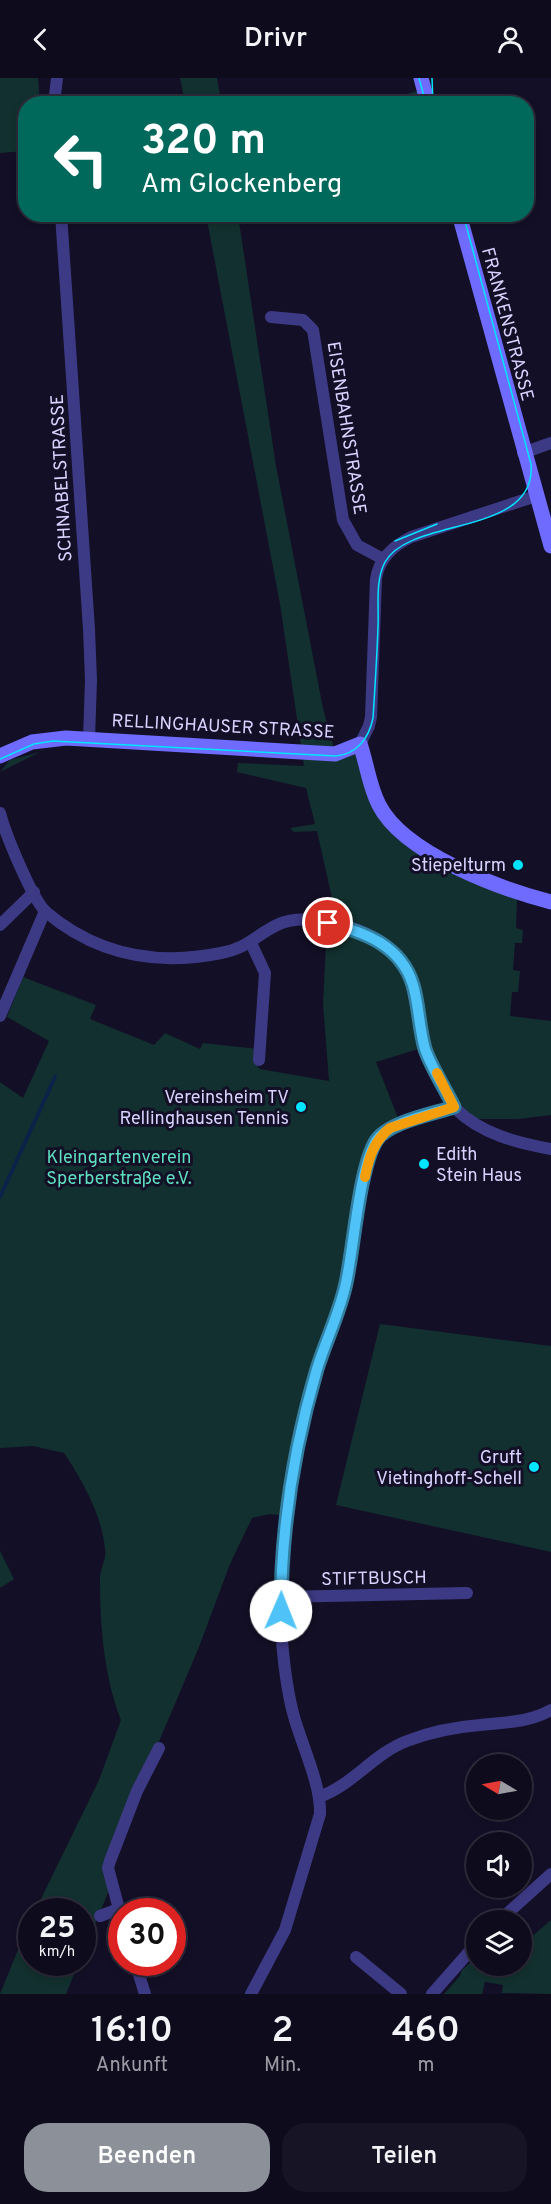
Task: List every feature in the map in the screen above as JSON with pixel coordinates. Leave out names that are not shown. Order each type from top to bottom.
[{"type":"main road","points":[[421,78],[426,96]]},
{"type":"main road","name":"FRANKENSTRASSE","points":[[461,222],[523,453],[551,546]]},
{"type":"main road","name":"RELLINGHAUSER STRASSE","points":[[0,756],[32,742],[49,738],[335,754],[360,744],[380,807],[413,842],[492,885],[551,902]]},
{"type":"street","points":[[55,96],[57,78]]},
{"type":"street","name":"SCHNABELSTRASSE","points":[[62,222],[89,639],[89,739]]},
{"type":"street","name":"EISENBAHNSTRASSE","points":[[271,317],[303,320],[313,330],[343,520],[357,545],[383,559]]},
{"type":"street","points":[[523,453],[551,443]]},
{"type":"street","points":[[360,744],[371,717],[376,579],[383,559],[394,547],[411,537],[536,496]]},
{"type":"street","points":[[0,813],[15,853],[45,910],[105,948],[128,955],[202,956],[222,953],[251,943],[278,925],[295,920],[328,923],[357,930],[392,950],[413,983],[425,1049],[454,1107],[468,1119],[494,1134],[551,1149]]},
{"type":"street","points":[[0,925],[34,892]]},
{"type":"street","points":[[0,1016],[45,910]]},
{"type":"street","points":[[251,943],[265,973],[259,1060]]},
{"type":"street","points":[[251,1994],[273,1955],[293,1908],[320,1814],[318,1797],[293,1712],[285,1672],[281,1597],[286,1525],[301,1429],[317,1368],[345,1286],[368,1160],[377,1140],[390,1128],[454,1107]]},
{"type":"street","name":"STIFTBUSCH","points":[[281,1597],[466,1593]]},
{"type":"street","points":[[318,1797],[343,1786],[375,1758],[408,1740],[447,1729],[525,1721],[551,1710]]},
{"type":"street","points":[[116,1898],[108,1868],[110,1861],[137,1791],[159,1748]]},
{"type":"street","points":[[511,1910],[551,1874]]},
{"type":"street","points":[[100,1916],[108,1916]]},
{"type":"street","points":[[432,1994],[466,1955]]},
{"type":"street","points":[[356,1957],[401,1994]]},
{"type":"street","points":[[139,1976],[145,1994]]},
{"type":"green space","points":[[0,78],[38,78],[39,96],[18,96],[18,152],[0,153]]},
{"type":"green space","points":[[180,78],[217,78],[220,96],[184,96]]},
{"type":"green space","points":[[423,89],[425,96],[400,96]]},
{"type":"green space","points":[[207,222],[239,222],[276,466],[323,708],[335,752],[353,747],[392,826],[517,898],[516,928],[523,930],[522,943],[515,943],[513,970],[520,971],[518,992],[512,992],[510,1016],[551,1021],[551,1115],[518,1119],[468,1119],[426,1049],[395,951],[327,921],[332,898],[317,831],[294,832],[290,828],[315,824],[306,788],[237,772],[238,763],[304,766],[280,604]]},
{"type":"green space","points":[[40,752],[0,772],[10,760]]},
{"type":"green space","name":"Kleingartenverein Sperberstraße e.V.","points":[[327,924],[357,931],[402,963],[425,1047],[376,1062],[400,1123],[377,1138],[345,1284],[317,1367],[286,1516],[270,1514],[252,1518],[230,1564],[199,1647],[105,1869],[110,1888],[96,1922],[96,1898],[41,1898],[99,1780],[121,1720],[107,1669],[102,1633],[100,1576],[105,1549],[96,1512],[78,1475],[64,1453],[33,1446],[0,1448],[0,1082],[23,1098],[49,1041],[7,1017],[23,977],[96,1005],[90,1019],[154,1045],[165,1033],[200,1049],[203,1043],[258,1049],[256,1065],[260,1069],[329,1081],[323,1004]]},
{"type":"green space","points":[[380,1324],[551,1346],[551,1552],[336,1505]]},
{"type":"green space","points":[[0,1551],[14,1579],[0,1588]]},
{"type":"green space","points":[[551,1920],[551,1994],[502,1993],[503,1985],[485,1982],[482,1994],[444,1994],[466,1967],[466,1976],[532,1976],[532,1936]]},
{"type":"green space","points":[[18,1950],[18,1976],[73,1976],[66,1994],[0,1994]]},
{"type":"waterway","points":[[0,1197],[55,1077]]},
{"type":"tram line","points":[[419,78],[424,96]]},
{"type":"tram line","points":[[432,78],[433,96]]},
{"type":"tram line","points":[[0,759],[34,744],[53,741],[336,756],[350,752],[361,744],[373,718],[379,585],[385,562],[399,548],[420,538],[494,515],[514,504],[528,487],[531,464],[465,222]]},
{"type":"tram line","points":[[395,541],[437,524]]},
{"type":"slow traffic","points":[[365,1177],[368,1160],[377,1140],[383,1133],[390,1128],[454,1107],[437,1073]]},
{"type":"place","name":"Stiepelturm","points":[[518,865]]},
{"type":"place","name":"Vereinsheim TV Rellinghausen Tennis","points":[[301,1107]]},
{"type":"place","name":"Edith Stein Haus","points":[[424,1164]]},
{"type":"place","name":"Gruft Vietinghoff-Schell","points":[[534,1467]]},
{"type":"route","points":[[281,1611],[286,1525],[301,1429],[317,1368],[345,1286],[368,1160],[377,1140],[390,1128],[454,1107],[425,1049],[413,983],[398,956],[381,941],[357,930],[328,923]]}]
